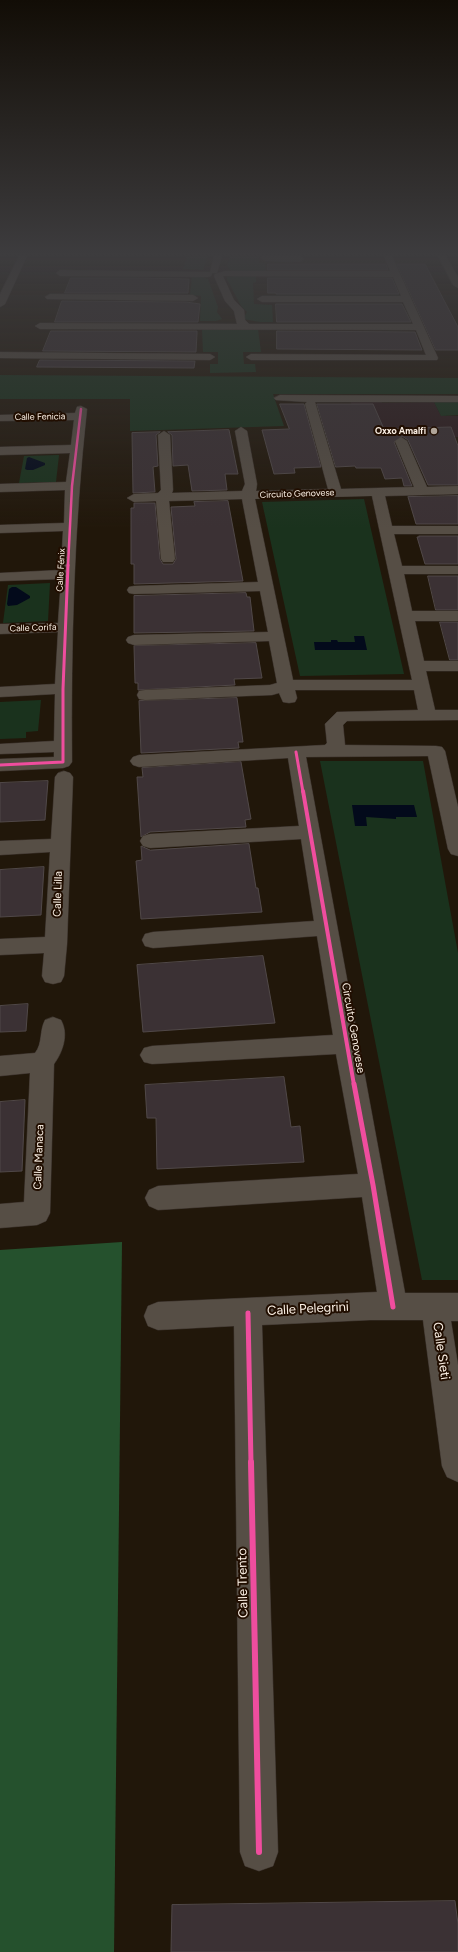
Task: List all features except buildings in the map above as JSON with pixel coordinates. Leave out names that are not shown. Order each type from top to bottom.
[{"type":"street","points":[[25,356],[29,347]]},
{"type":"street","points":[[251,357],[433,358],[428,347]]},
{"type":"street","points":[[0,355],[210,357]]},
{"type":"street","points":[[280,398],[458,399]]},
{"type":"street","points":[[311,404],[336,493]]},
{"type":"street","name":"Calle Fenicia","points":[[0,418],[81,413]]},
{"type":"street","name":"Calle Fénix","points":[[63,754],[63,689],[67,627],[72,486],[81,413]]},
{"type":"street","points":[[134,498],[248,496],[251,484],[241,431]]},
{"type":"street","points":[[164,435],[167,490],[162,498],[168,559]]},
{"type":"street","points":[[401,441],[422,491]]},
{"type":"street","points":[[0,451],[76,449]]},
{"type":"street","points":[[0,488],[72,486]]},
{"type":"street","name":"Circuito Genovese","points":[[287,692],[248,496],[458,490]]},
{"type":"street","points":[[378,492],[428,715]]},
{"type":"street","points":[[0,529],[71,526]]},
{"type":"street","points":[[387,530],[458,530]]},
{"type":"street","points":[[396,570],[458,570]]},
{"type":"street","points":[[0,576],[69,574]]},
{"type":"street","points":[[134,590],[266,586]]},
{"type":"street","points":[[406,616],[458,616]]},
{"type":"street","name":"Calle Corifa","points":[[0,629],[67,627]]},
{"type":"street","points":[[134,640],[275,636]]},
{"type":"street","points":[[418,666],[458,666]]},
{"type":"street","points":[[145,696],[272,690],[287,692],[394,684],[421,685]]},
{"type":"street","points":[[394,684],[400,715]]},
{"type":"street","points":[[0,692],[63,689]]},
{"type":"street","points":[[333,738],[343,716],[458,715],[454,715],[400,715]]},
{"type":"street","points":[[360,716],[370,746]]},
{"type":"street","points":[[139,762],[296,752],[333,738],[370,746],[436,751],[450,774],[458,849]]},
{"type":"street","points":[[0,749],[63,754]]},
{"type":"street","name":"Circuito Genovese","points":[[296,752],[346,1044],[373,1185],[393,1307]]},
{"type":"street","points":[[0,765],[63,754]]},
{"type":"street","name":"Calle Lilla","points":[[53,976],[56,944],[63,754]]},
{"type":"street","points":[[150,841],[310,832]]},
{"type":"street","points":[[0,848],[60,845]]},
{"type":"street","points":[[152,940],[327,928]]},
{"type":"street","points":[[0,947],[56,944]]},
{"type":"street","name":"Calle Manaca","points":[[0,1216],[37,1213],[42,1062],[51,1050],[53,1026]]},
{"type":"street","points":[[152,1055],[346,1044]]},
{"type":"street","points":[[0,1066],[42,1062]]},
{"type":"street","points":[[158,1198],[373,1185]]},
{"type":"street","name":"Calle Pelegrini","points":[[158,1316],[248,1313],[370,1306],[446,1307]]},
{"type":"street","name":"Calle Sieti","points":[[446,1307],[458,1466]]},
{"type":"street","name":"Calle Trento","points":[[248,1313],[259,1852]]},
{"type":"shaded area","points":[[350,401],[381,401],[382,403],[434,402],[441,416],[458,416],[458,437],[365,438]]},
{"type":"green space","points":[[203,347],[260,347],[261,352],[243,352],[244,364],[255,364],[256,372],[210,373],[210,364],[218,364],[218,352],[203,352]]},
{"type":"green space","points":[[0,375],[458,378],[458,394],[273,394],[284,426],[130,431],[130,399],[0,399]]},
{"type":"green space","points":[[434,402],[458,402],[458,415],[441,416]]},
{"type":"green space","points":[[59,455],[56,482],[19,483],[24,456]]},
{"type":"green space","points":[[364,499],[404,674],[300,676],[262,502]]},
{"type":"green space","points":[[50,583],[48,621],[3,623],[8,585]]},
{"type":"green space","points":[[41,700],[38,731],[26,732],[26,738],[0,739],[0,702]]},
{"type":"green space","points":[[320,761],[423,761],[458,953],[458,1280],[422,1280]]},
{"type":"green space","points":[[122,1242],[114,1952],[0,1952],[0,1250]]},
{"type":"water","points":[[29,457],[45,463],[45,465],[33,470],[25,469],[27,458]]},
{"type":"water","points":[[16,587],[30,596],[30,598],[17,605],[8,606],[9,589]]},
{"type":"water","points":[[354,636],[364,636],[367,650],[315,650],[314,642],[331,642],[331,640],[337,640],[338,642],[355,642]]},
{"type":"water","points":[[352,805],[414,805],[417,817],[396,817],[396,819],[366,817],[367,826],[355,826]]},
{"type":"cycle path","points":[[0,765],[63,762],[63,689],[72,486],[81,409]]},
{"type":"cycle path","points":[[296,752],[346,1044],[373,1185],[393,1307]]},
{"type":"cycle path","points":[[248,1313],[259,1852]]},
{"type":"place","name":"Oxxo Amalfi","points":[[434,431]]}]
